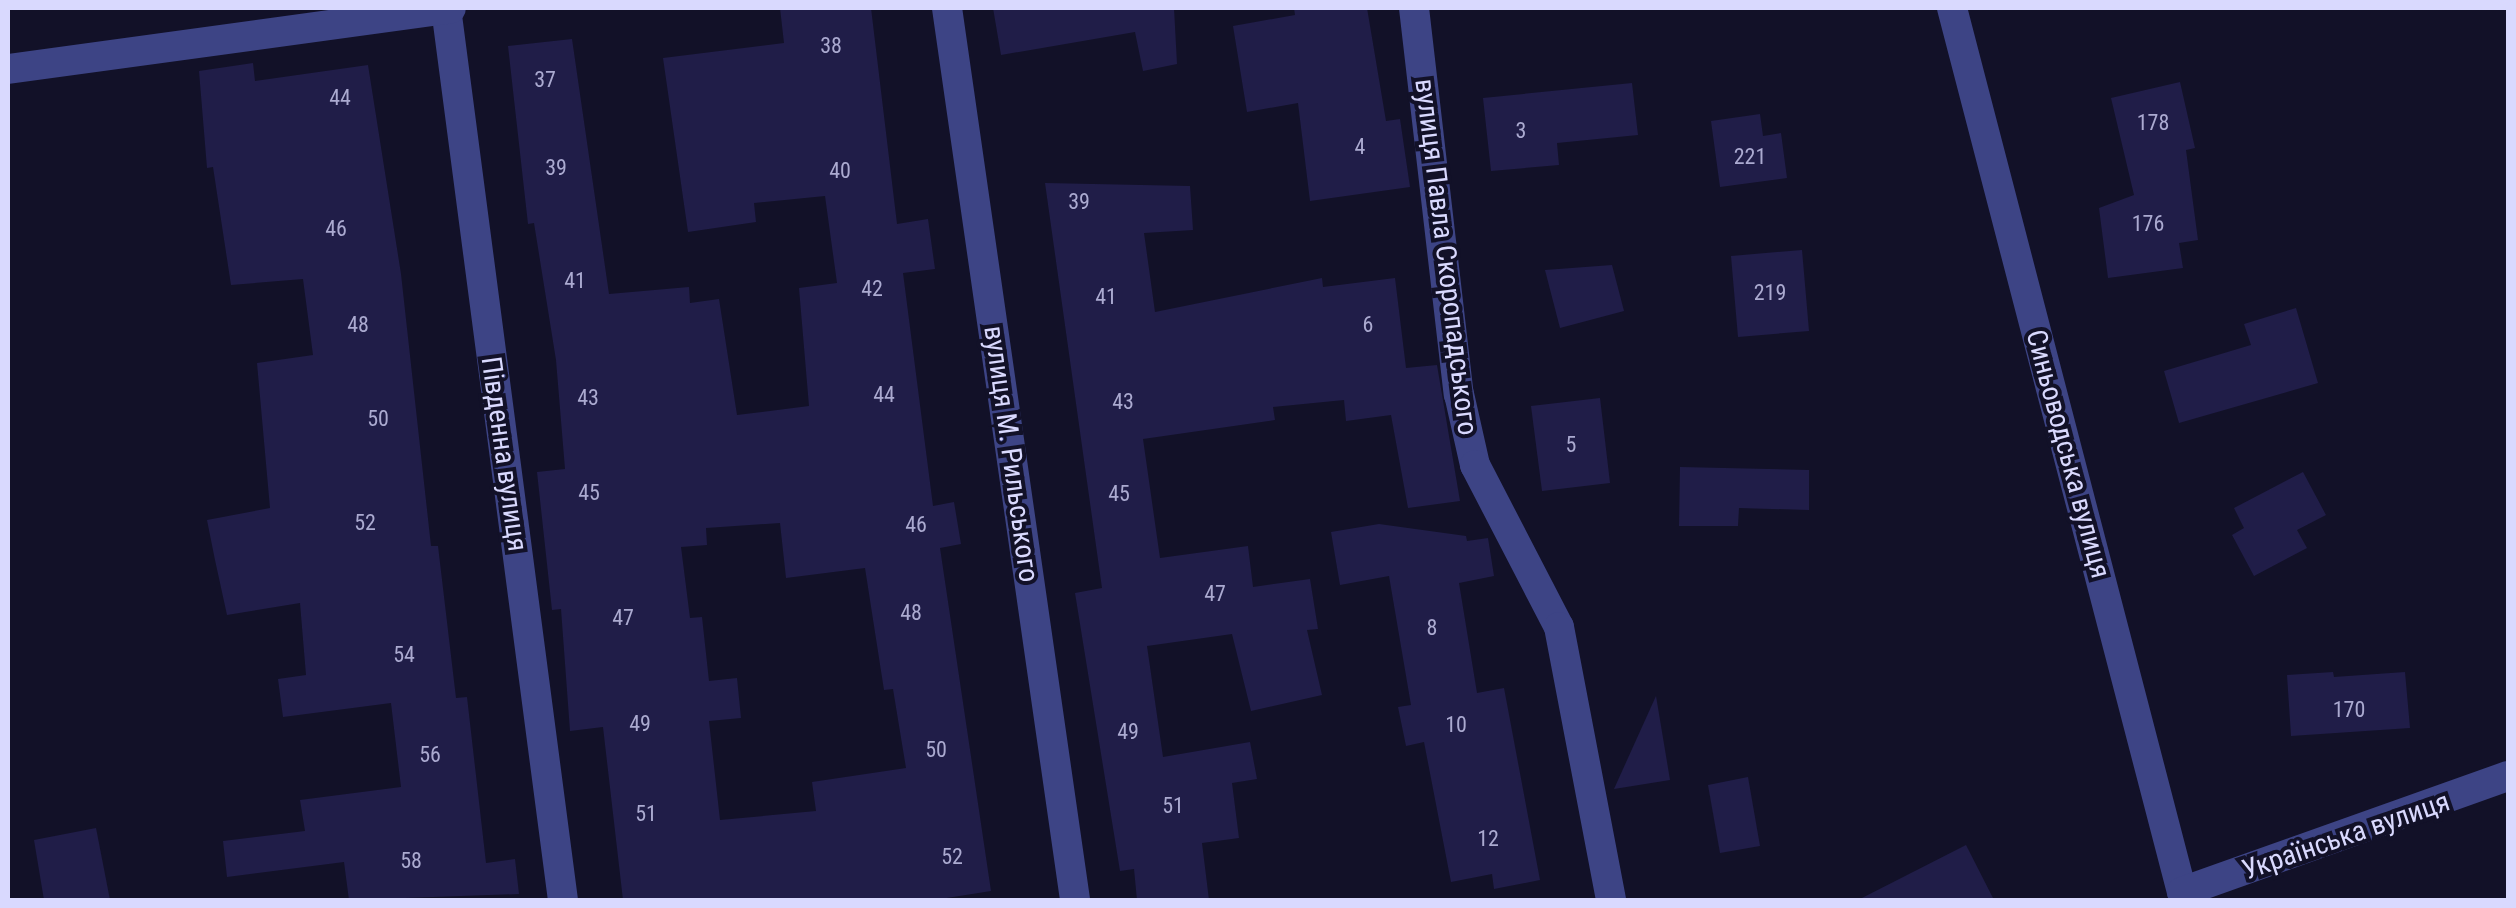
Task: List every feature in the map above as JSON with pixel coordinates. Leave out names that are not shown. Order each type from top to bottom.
[{"type":"street","points":[[8,69],[447,8]]},
{"type":"street","name":"Південна вулиця","points":[[447,8],[563,900]]},
{"type":"street","name":"вулиця М. Рильського","points":[[947,8],[1075,900]]},
{"type":"street","name":"вулиця Павла Скоропадського","points":[[1414,8],[1459,394],[1475,465],[1559,627],[1611,900]]},
{"type":"street","name":"Синьоводська вулиця","points":[[1952,8],[2183,896]]},
{"type":"street","name":"Українська вулиця","points":[[2183,896],[2508,776]]},
{"type":"building","points":[[780,8],[871,8],[897,224],[928,219],[935,269],[903,273],[933,506],[954,502],[961,544],[940,548],[991,891],[934,900],[623,900],[603,727],[570,731],[561,609],[552,610],[537,472],[565,469],[556,360],[534,223],[528,224],[508,46],[572,39],[609,294],[689,287],[690,303],[719,299],[737,415],[809,406],[799,288],[837,283],[825,196],[754,203],[756,222],[688,232],[663,58],[784,43]],"holes":[[[780,523],[786,578],[865,568],[884,690],[893,689],[906,768],[812,782],[816,811],[720,820],[709,721],[741,718],[737,678],[709,681],[702,617],[690,618],[681,547],[707,545],[706,528]]]},
{"type":"building","points":[[993,8],[1174,8],[1177,64],[1143,71],[1135,32],[1001,55]]},
{"type":"building","points":[[1294,8],[1367,8],[1386,121],[1400,119],[1410,187],[1310,201],[1298,103],[1247,112],[1233,26],[1295,15]]},
{"type":"building","points":[[253,63],[255,81],[368,65],[401,274],[431,546],[438,546],[456,698],[467,697],[486,863],[515,859],[519,894],[349,900],[344,862],[227,877],[223,841],[305,831],[300,800],[401,787],[391,703],[283,717],[278,679],[306,675],[300,603],[227,615],[215,560],[207,520],[270,508],[257,363],[313,355],[303,279],[231,285],[213,167],[207,168],[199,71]]},
{"type":"building","points":[[2180,82],[2195,148],[2186,150],[2198,240],[2179,243],[2183,268],[2108,278],[2099,208],[2134,195],[2111,98]]},
{"type":"building","points":[[1632,83],[1638,135],[1557,143],[1559,165],[1491,171],[1483,98]]},
{"type":"building","points":[[1760,114],[1763,136],[1781,133],[1787,178],[1720,187],[1711,121]]},
{"type":"building","points":[[1045,183],[1190,186],[1193,230],[1144,233],[1155,312],[1322,278],[1323,287],[1395,278],[1406,368],[1437,365],[1460,501],[1408,508],[1391,415],[1346,421],[1344,400],[1273,407],[1275,420],[1143,439],[1160,558],[1248,546],[1253,587],[1310,579],[1318,629],[1307,630],[1322,695],[1251,711],[1232,634],[1147,646],[1163,757],[1250,742],[1257,779],[1232,783],[1239,838],[1202,843],[1209,900],[1137,900],[1134,869],[1120,871],[1075,593],[1102,588]]},
{"type":"building","points":[[1802,250],[1809,331],[1738,337],[1731,256]]},
{"type":"building","points":[[1612,265],[1624,311],[1560,328],[1545,270]]},
{"type":"building","points":[[2296,308],[2318,383],[2179,423],[2164,371],[2251,345],[2244,324]]},
{"type":"building","points":[[1600,398],[1610,483],[1542,491],[1531,406]]},
{"type":"building","points":[[1680,467],[1809,470],[1809,510],[1739,508],[1738,526],[1679,526]]},
{"type":"building","points":[[2303,472],[2326,515],[2297,530],[2307,548],[2254,576],[2232,535],[2244,528],[2234,508]]},
{"type":"building","points":[[1379,524],[1466,536],[1467,541],[1488,538],[1494,576],[1459,583],[1477,693],[1504,688],[1540,880],[1494,889],[1492,874],[1451,882],[1424,742],[1406,746],[1398,707],[1411,705],[1389,576],[1340,585],[1331,532]]},
{"type":"building","points":[[2333,672],[2334,677],[2405,672],[2410,728],[2291,736],[2287,675]]},
{"type":"building","points":[[1656,696],[1670,780],[1614,789]]},
{"type":"building","points":[[1748,777],[1760,846],[1720,853],[1708,785]]},
{"type":"building","points":[[96,828],[110,900],[44,900],[34,840]]},
{"type":"building","points":[[1966,845],[1994,900],[1858,900]]}]
